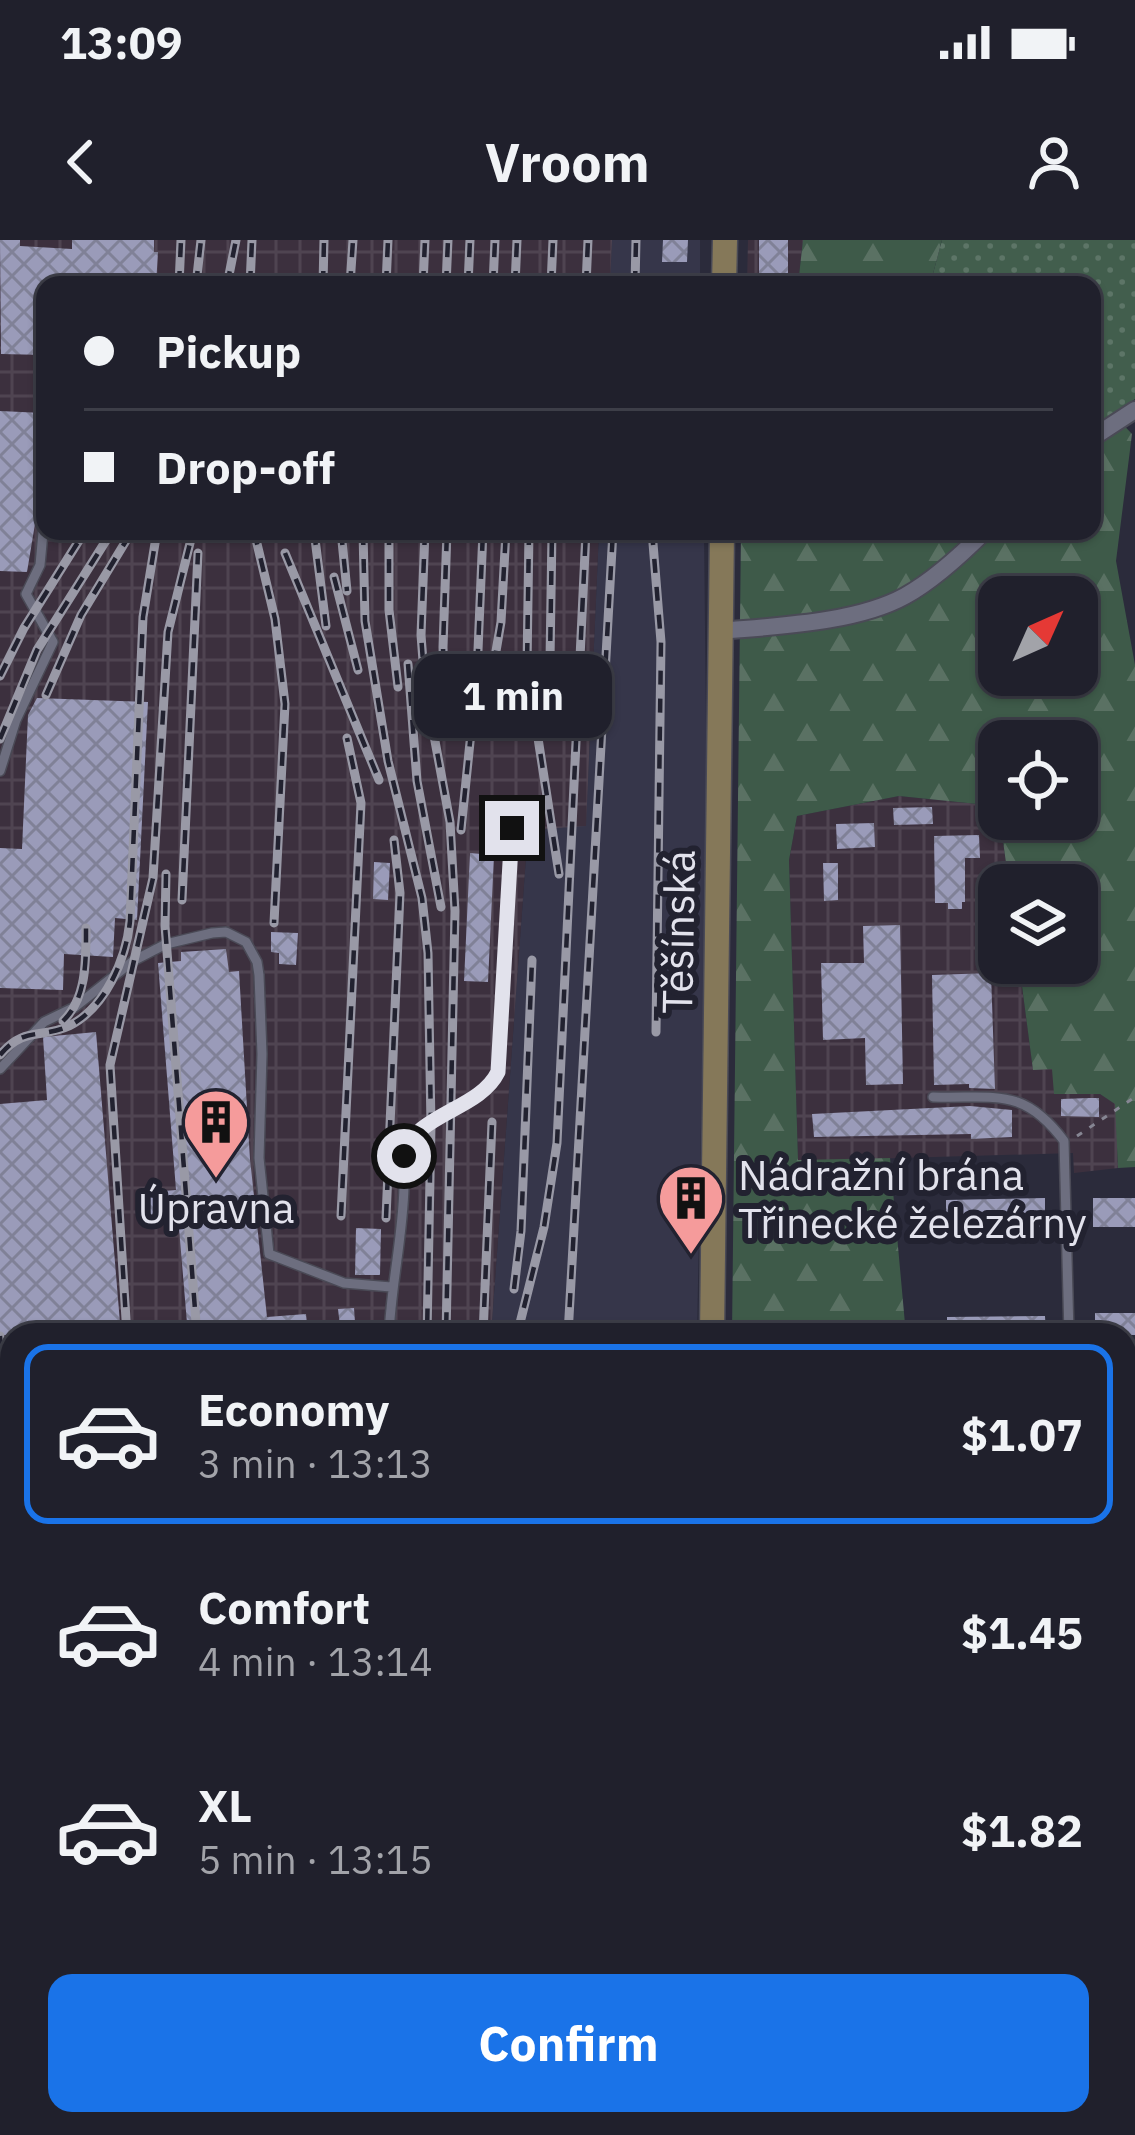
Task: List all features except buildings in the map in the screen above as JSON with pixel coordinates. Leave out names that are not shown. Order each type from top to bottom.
[{"type":"main road","points":[[724,276],[725,240]]},
{"type":"main road","name":"Těšínská","points":[[712,1323],[722,540]]},
{"type":"street","points":[[1101,432],[1135,410]]},
{"type":"street","points":[[721,631],[862,612],[904,596],[976,540]]},
{"type":"lane","points":[[0,770],[16,720],[53,642],[26,594],[40,566],[42,540]]},
{"type":"lane","points":[[390,1323],[409,1141],[485,1092],[498,1072],[512,828]]},
{"type":"lane","points":[[0,1069],[44,1022],[75,1007],[134,961],[166,944],[212,933],[237,936],[253,950],[259,975],[259,1158],[269,1254],[344,1283],[391,1287]]},
{"type":"lane","points":[[933,1097],[1018,1099],[1045,1115],[1064,1141],[1070,1323]]},
{"type":"path","points":[[1064,1141],[1084,1133],[1135,1097]]},
{"type":"shaded area","points":[[0,240],[612,240],[610,276],[36,276],[36,540],[599,540],[586,826],[528,830],[492,1323],[0,1323]]},
{"type":"shaded area","points":[[612,240],[700,240],[700,276],[610,276]]},
{"type":"shaded area","points":[[748,240],[803,240],[799,276],[747,276]]},
{"type":"shaded area","points":[[599,540],[704,540],[707,816],[697,1323],[492,1323],[528,830],[586,825]]},
{"type":"shaded area","points":[[899,796],[978,804],[978,840],[1003,840],[1006,864],[978,864],[978,984],[1022,984],[1033,1069],[1053,1069],[1055,1094],[1100,1094],[1116,1104],[1118,1168],[1074,1173],[1073,1153],[798,1161],[789,860],[797,816]]},
{"type":"green space","points":[[803,240],[942,240],[932,276],[799,276]]},
{"type":"green space","points":[[942,240],[1135,240],[1135,399],[1101,423],[1101,276],[932,276]]},
{"type":"green space","points":[[1113,414],[1132,434],[1116,561],[1135,665],[1135,1167],[1118,1168],[1115,1104],[1100,1094],[1054,1094],[1052,1069],[1033,1070],[1022,984],[1098,984],[1098,864],[1006,864],[1003,840],[1098,840],[1098,720],[978,720],[978,804],[899,796],[797,816],[789,860],[798,1160],[890,1158],[905,1323],[732,1323],[741,540],[1101,540],[1101,423]]},
{"type":"railway","points":[[179,276],[181,240]]},
{"type":"railway","points":[[197,276],[201,240]]},
{"type":"railway","points":[[229,276],[236,240]]},
{"type":"railway","points":[[250,276],[252,240]]},
{"type":"railway","points":[[323,276],[324,240]]},
{"type":"railway","points":[[351,276],[353,240]]},
{"type":"railway","points":[[386,276],[388,240]]},
{"type":"railway","points":[[423,276],[425,240]]},
{"type":"railway","points":[[446,276],[448,240]]},
{"type":"railway","points":[[468,276],[470,240]]},
{"type":"railway","points":[[493,276],[495,240]]},
{"type":"railway","points":[[515,276],[517,240]]},
{"type":"railway","points":[[551,276],[553,240]]},
{"type":"railway","points":[[586,276],[588,240]]},
{"type":"railway","points":[[635,276],[636,240]]},
{"type":"railway","points":[[0,676],[79,540]]},
{"type":"railway","points":[[0,739],[37,650],[106,540]]},
{"type":"railway","points":[[46,695],[81,615],[127,540]]},
{"type":"railway","points":[[0,1055],[17,1040],[59,1030],[82,1018],[112,981],[124,951],[130,921],[143,617],[156,540]]},
{"type":"railway","points":[[126,1323],[110,1065],[153,878],[168,632],[191,540]]},
{"type":"railway","points":[[256,540],[275,619],[285,704],[274,923]]},
{"type":"railway","points":[[315,540],[326,626]]},
{"type":"railway","points":[[342,540],[347,591]]},
{"type":"railway","points":[[363,540],[365,621],[388,761],[422,898],[428,953],[427,1323]]},
{"type":"railway","points":[[389,540],[389,610],[398,687]]},
{"type":"railway","points":[[425,540],[421,635],[425,687],[450,822],[455,911],[446,1323]]},
{"type":"railway","points":[[445,719],[447,540]]},
{"type":"railway","points":[[461,830],[477,674],[483,540]]},
{"type":"railway","points":[[489,692],[501,622],[506,540]]},
{"type":"railway","points":[[529,540],[527,667],[559,874]]},
{"type":"railway","points":[[549,725],[552,540]]},
{"type":"railway","points":[[520,1323],[544,1227],[557,1143],[586,540]]},
{"type":"railway","points":[[569,1323],[612,540]]},
{"type":"railway","points":[[653,540],[661,642],[656,1032]]},
{"type":"railway","points":[[182,900],[198,553]]},
{"type":"railway","points":[[285,553],[379,780]]},
{"type":"railway","points":[[334,577],[358,670]]},
{"type":"railway","points":[[408,664],[417,781],[441,907]]},
{"type":"railway","points":[[341,1216],[361,803],[347,738]]},
{"type":"railway","points":[[386,1218],[400,893],[394,840]]},
{"type":"railway","points":[[166,874],[165,926],[196,1323]]},
{"type":"railway","points":[[63,1021],[81,990],[86,928]]},
{"type":"railway","points":[[514,1289],[521,1231],[532,960]]},
{"type":"railway","points":[[484,1323],[492,1122]]},
{"type":"place","name":"Úpravna","points":[[216,1181]]},
{"type":"place","name":"Nádražní brána Třinecké železárny","points":[[691,1257]]},
{"type":"route","points":[[404,1156],[413,1137],[485,1092],[498,1072],[512,828]]}]
